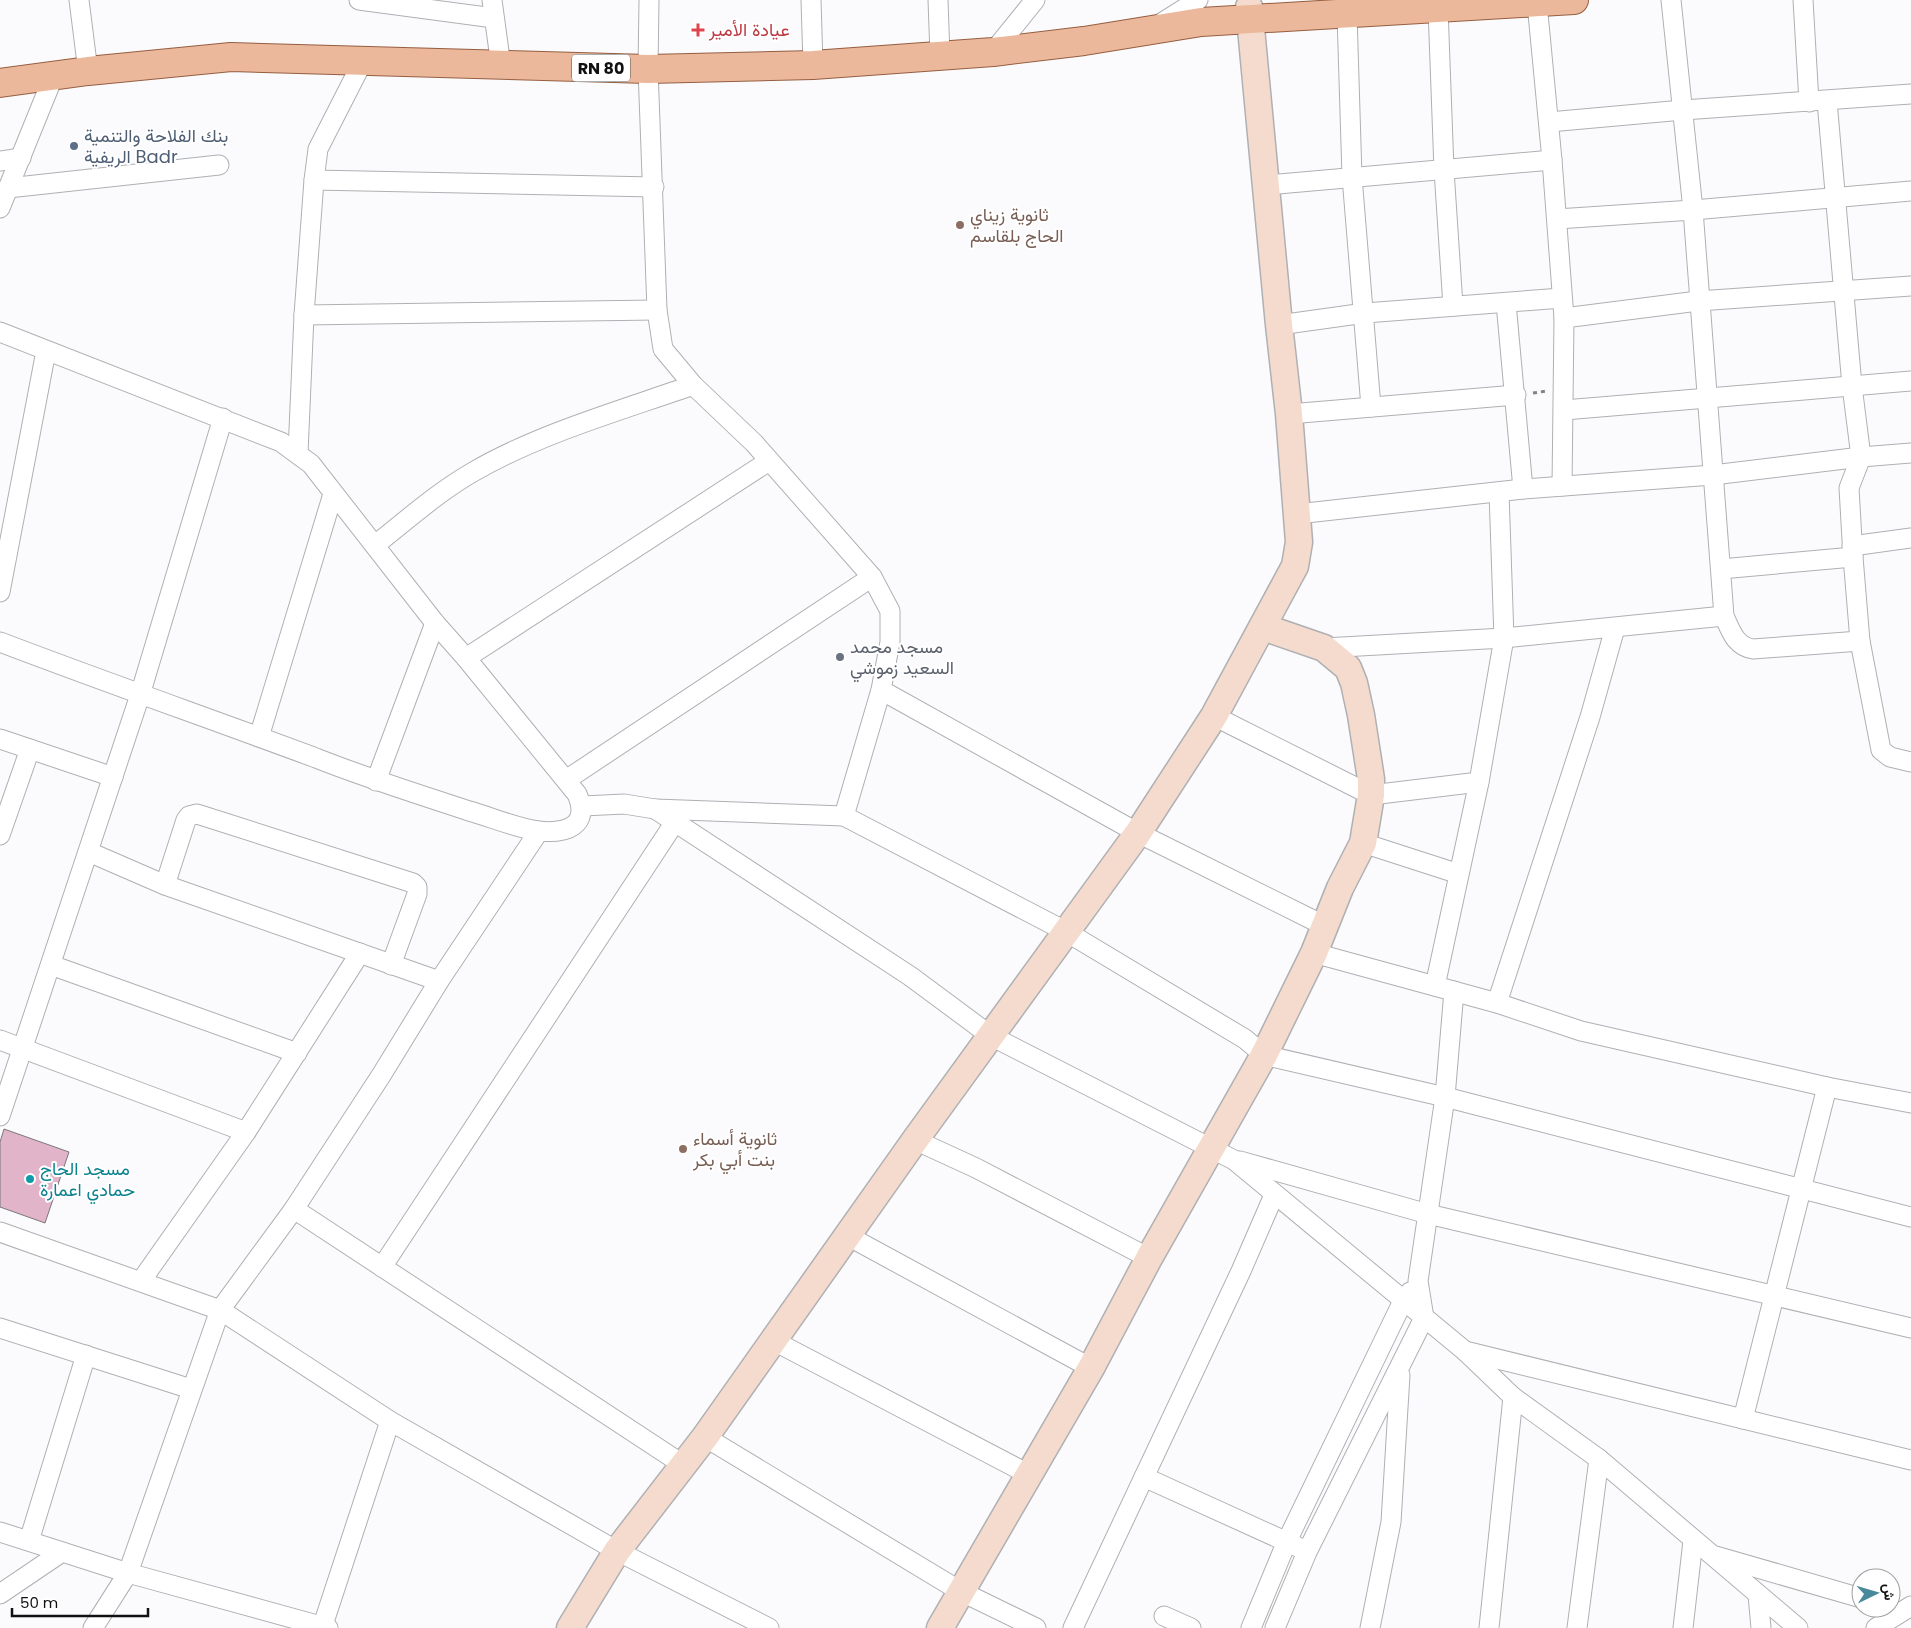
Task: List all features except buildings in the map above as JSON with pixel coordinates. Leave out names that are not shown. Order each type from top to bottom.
[{"type":"main road","name":"RN 80","points":[[1250,14],[1300,0]]},
{"type":"main road","name":"RN 80","points":[[0,83],[88,70],[231,57],[364,59],[501,66],[648,69],[813,65],[993,52],[1150,30],[1200,11],[1250,14],[1346,14],[1574,0]]},
{"type":"main road","points":[[577,1626],[617,1551],[682,1464],[705,1438],[915,1140],[1138,833],[1214,716],[1294,566],[1299,542],[1297,514],[1250,14]]},
{"type":"main road","points":[[940,1628],[1091,1368],[1149,1258],[1264,1056],[1314,953],[1340,888],[1363,842],[1371,795],[1367,748],[1354,683],[1348,668],[1324,648],[1263,627]]},
{"type":"street","points":[[79,0],[88,70]]},
{"type":"street","points":[[359,0],[489,11]]},
{"type":"street","points":[[470,0],[489,11],[501,66]]},
{"type":"street","points":[[649,0],[648,69],[654,187],[657,310],[663,349],[693,384],[754,443],[872,577],[890,611],[890,642],[881,690],[844,816]]},
{"type":"street","points":[[811,0],[813,65]]},
{"type":"street","points":[[938,0],[940,56]]},
{"type":"street","points":[[1671,0],[1693,210],[1698,301],[1724,616],[1734,638],[1743,647],[1753,649],[1860,641]]},
{"type":"street","points":[[1804,0],[1834,198],[1852,386],[1861,457],[1849,488],[1852,551],[1860,641],[1881,750],[1890,757],[1911,762]]},
{"type":"street","points":[[1537,3],[1549,122],[1564,318],[1562,486]]},
{"type":"street","points":[[993,52],[1029,5]]},
{"type":"street","points":[[1438,8],[1444,170],[1453,306]]},
{"type":"street","points":[[1346,14],[1352,177],[1365,313],[1371,407]]},
{"type":"street","points":[[298,453],[304,315],[318,149],[364,59]]},
{"type":"street","points":[[0,208],[54,75]]},
{"type":"street","points":[[1549,122],[1683,110],[1911,94]]},
{"type":"street","points":[[0,161],[21,158]]},
{"type":"street","points":[[1267,185],[1552,160]]},
{"type":"street","points":[[8,188],[219,165]]},
{"type":"street","points":[[314,180],[654,187]]},
{"type":"street","points":[[1557,219],[1693,210],[1911,191]]},
{"type":"street","points":[[1564,318],[1698,301],[1911,286]]},
{"type":"street","points":[[1279,325],[1365,313],[1506,304],[1562,298]]},
{"type":"street","points":[[1506,304],[1524,490]]},
{"type":"street","points":[[304,315],[657,310]]},
{"type":"street","points":[[0,332],[223,418],[281,442],[298,453],[311,464],[434,623],[466,658],[577,794],[583,806],[582,816],[574,825],[566,829],[539,831],[376,781],[0,642]]},
{"type":"street","points":[[0,592],[46,350]]},
{"type":"street","points":[[1564,410],[1911,381]]},
{"type":"street","points":[[375,545],[448,487],[474,471],[560,433],[693,384]]},
{"type":"street","points":[[1289,414],[1516,395]]},
{"type":"street","points":[[0,1116],[140,695],[223,418]]},
{"type":"street","points":[[1297,514],[1562,486],[1713,475],[1861,457],[1911,453]]},
{"type":"street","points":[[466,658],[769,461]]},
{"type":"street","points":[[1435,986],[1479,782],[1504,638],[1500,492]]},
{"type":"street","points":[[260,737],[333,494]]},
{"type":"street","points":[[1721,570],[1852,551],[1911,538]]},
{"type":"street","points":[[566,780],[872,577]]},
{"type":"street","points":[[1324,648],[1504,638],[1724,616]]},
{"type":"street","points":[[376,781],[434,623]]},
{"type":"street","points":[[1497,1002],[1590,717],[1615,628]]},
{"type":"street","points":[[881,690],[1138,833],[1325,926]]},
{"type":"street","points":[[1214,716],[1371,795],[1479,782]]},
{"type":"street","points":[[0,739],[113,778]]},
{"type":"street","points":[[0,835],[30,749]]},
{"type":"street","points":[[583,806],[624,804],[655,808],[844,816],[1065,931],[1245,1039],[1264,1056],[1445,1097],[1911,1217]]},
{"type":"street","points":[[655,808],[910,976],[991,1036],[1234,1160],[1428,1214],[1911,1328]]},
{"type":"street","points":[[165,885],[186,820],[189,816],[198,814],[413,884],[418,890],[391,964]]},
{"type":"street","points":[[382,1267],[675,822]]},
{"type":"street","points":[[93,1628],[128,1573],[220,1310],[294,1209],[382,1074],[439,981],[539,831]]},
{"type":"street","points":[[1363,842],[1459,874]]},
{"type":"street","points":[[89,852],[165,885],[439,981]]},
{"type":"street","points":[[141,1281],[246,1132],[360,953]]},
{"type":"street","points":[[1314,953],[1497,1002],[1581,1031],[1826,1087],[1911,1103]]},
{"type":"street","points":[[51,966],[297,1053]]},
{"type":"street","points":[[1275,1628],[1308,1552],[1424,1318],[1418,1281],[1445,1097],[1454,991]]},
{"type":"street","points":[[0,1040],[246,1132]]},
{"type":"street","points":[[1744,1419],[1774,1296],[1803,1189],[1826,1087]]},
{"type":"street","points":[[915,1140],[976,1168],[1149,1258]]},
{"type":"street","points":[[1234,1160],[1465,1351],[1513,1397],[1599,1459],[1798,1628]]},
{"type":"street","points":[[1073,1628],[1241,1271],[1274,1195]]},
{"type":"street","points":[[294,1209],[682,1464]]},
{"type":"street","points":[[0,1232],[220,1310],[390,1421],[617,1551],[769,1628]]},
{"type":"street","points":[[848,1236],[1091,1368]]},
{"type":"street","points":[[1251,1628],[1287,1541],[1403,1301],[1418,1281]]},
{"type":"street","points":[[0,1328],[191,1389]]},
{"type":"street","points":[[774,1341],[1030,1475]]},
{"type":"street","points":[[1465,1351],[1911,1460]]},
{"type":"street","points":[[29,1541],[86,1355]]},
{"type":"street","points":[[1370,1628],[1390,1522],[1400,1366]]},
{"type":"street","points":[[1489,1628],[1513,1397]]},
{"type":"street","points":[[0,1532],[128,1573],[324,1627],[390,1421]]},
{"type":"street","points":[[705,1438],[960,1591],[1036,1628]]},
{"type":"street","points":[[1577,1628],[1599,1459]]},
{"type":"street","points":[[1144,1477],[1308,1552]]},
{"type":"street","points":[[1683,1628],[1693,1540]]},
{"type":"street","points":[[0,1594],[62,1552]]},
{"type":"street","points":[[1710,1555],[1851,1595]]},
{"type":"street","points":[[1758,1595],[1761,1628]]},
{"type":"street","points":[[1876,1628],[1902,1608]]},
{"type":"street","points":[[1164,1616],[1191,1628]]},
{"type":"place","name":"عيادة الأمير","points":[[698,30]]},
{"type":"place","name":"بنك الفلاحة والتنمية الريفية Badr","points":[[74,146]]},
{"type":"place","name":"ثانوية زيناي الحاج بلقاسم","points":[[960,225]]},
{"type":"place","name":"مسجد محمد السعيد زموشي","points":[[840,657]]},
{"type":"place","name":"ثانوية أسماء بنت أبي بكر","points":[[683,1149]]},
{"type":"place","name":"مسجد الحاج حمادي اعمارة","points":[[30,1179]]}]
